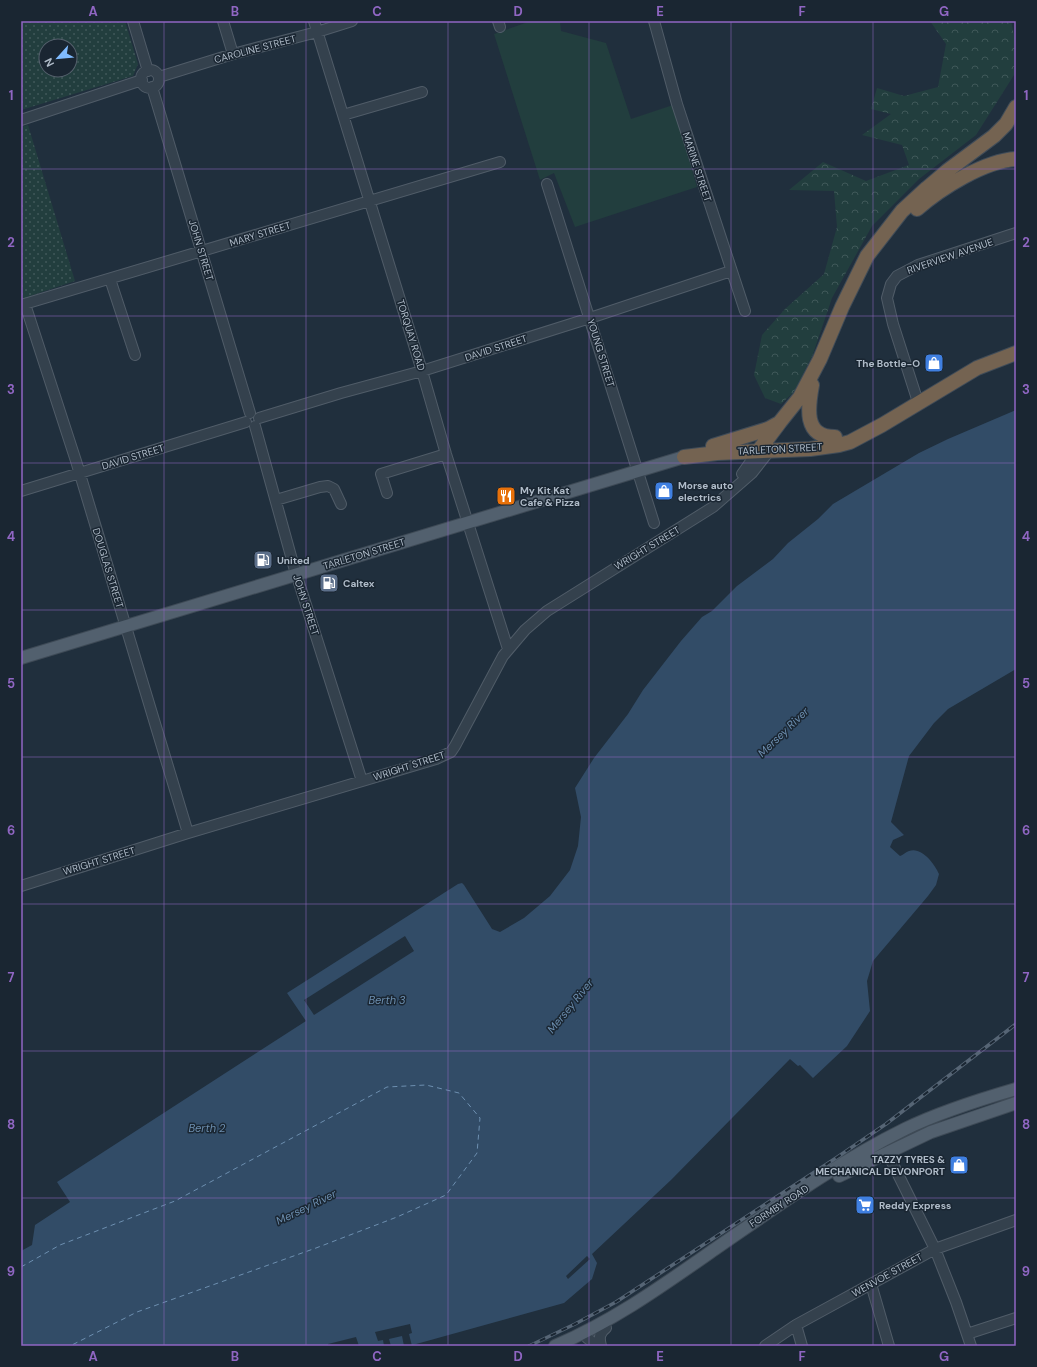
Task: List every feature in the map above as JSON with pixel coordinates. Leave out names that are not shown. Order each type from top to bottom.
[{"type":"highway","points":[[768,446],[780,422],[800,397],[820,358],[842,307],[867,256],[902,211],[947,171],[994,136],[1006,124],[1016,108]]},
{"type":"highway","points":[[842,307],[888,237],[906,218],[929,198],[950,184],[988,165],[1016,159]]},
{"type":"highway","name":"TARLETON STREET","points":[[684,457],[714,446],[768,446],[802,450],[839,445],[855,440],[977,368],[1016,353]]},
{"type":"highway","points":[[768,446],[782,433],[802,408],[812,385],[820,358]]},
{"type":"highway","points":[[812,385],[809,410],[812,424],[823,436],[835,437]]},
{"type":"highway","points":[[714,446],[768,429],[780,422]]},
{"type":"highway","name":"TARLETON STREET","points":[[684,457],[835,437],[874,429]]},
{"type":"main road","name":"TARLETON STREET","points":[[21,658],[125,625],[684,457]]},
{"type":"main road","name":"FORMBY ROAD","points":[[555,1346],[602,1324],[632,1306],[810,1186],[888,1139],[930,1117],[1016,1090]]},
{"type":"main road","name":"FORMBY ROAD","points":[[569,1346],[606,1328],[641,1307],[753,1229],[808,1193],[835,1178],[887,1152],[941,1128],[1016,1103]]},
{"type":"main road","points":[[888,1139],[906,1133],[911,1133],[915,1139]]},
{"type":"street","points":[[133,21],[148,71]]},
{"type":"street","points":[[223,21],[233,54]]},
{"type":"street","name":"TORQUAY ROAD","points":[[314,21],[422,371],[446,454],[508,649]]},
{"type":"street","name":"CAROLINE STREET","points":[[159,77],[233,54],[317,32],[352,21]]},
{"type":"street","name":"MARINE STREET","points":[[654,21],[677,104],[745,311]]},
{"type":"street","points":[[148,71],[156,72],[159,77],[157,85],[152,88],[146,86],[142,80],[142,76],[148,71]]},
{"type":"street","points":[[21,120],[142,80]]},
{"type":"street","name":"JOHN STREET","points":[[152,88],[276,500],[296,574],[362,781]]},
{"type":"street","points":[[343,115],[422,92]]},
{"type":"street","name":"MARY STREET","points":[[23,305],[500,162]]},
{"type":"street","name":"YOUNG STREET","points":[[547,184],[654,523]]},
{"type":"street","name":"RIVERVIEW AVENUE","points":[[918,402],[893,324],[887,298],[891,284],[897,276],[918,265],[1016,233]]},
{"type":"street","name":"DAVID STREET","points":[[21,491],[340,393],[422,371],[590,318],[731,271]]},
{"type":"street","points":[[110,279],[135,356]]},
{"type":"street","name":"DOUGLAS STREET","points":[[23,305],[79,474],[188,833]]},
{"type":"street","name":"WRIGHT STREET","points":[[21,886],[188,833],[436,759],[451,752],[494,671],[508,649],[525,630],[547,611],[703,514],[725,496],[768,446]]},
{"type":"street","points":[[387,492],[381,474],[446,454]]},
{"type":"street","points":[[276,500],[328,486],[334,489],[341,504]]},
{"type":"street","points":[[887,1152],[935,1249],[972,1346]]},
{"type":"street","name":"WENVOE STREET","points":[[765,1346],[796,1325],[935,1249],[1016,1220]]},
{"type":"street","points":[[871,1284],[889,1346]]},
{"type":"street","points":[[952,1293],[954,1312],[965,1346]]},
{"type":"street","points":[[968,1334],[1016,1318]]},
{"type":"street","points":[[796,1325],[802,1346]]},
{"type":"street","points":[[587,1338],[599,1346],[600,1334],[606,1328]]},
{"type":"green space","points":[[21,21],[125,21],[138,64],[133,76],[21,110]]},
{"type":"green space","points":[[531,21],[560,21],[561,31],[606,43],[631,119],[673,105],[697,187],[575,227],[554,173],[540,180],[494,34]]},
{"type":"green space","points":[[930,21],[1011,21],[1015,39],[1014,75],[976,135],[919,179],[872,226],[832,298],[813,354],[794,392],[781,404],[765,398],[754,375],[762,335],[785,309],[824,274],[837,227],[834,191],[789,190],[823,162],[866,181],[909,165],[902,145],[862,135],[891,114],[871,109],[877,88],[904,96],[938,87],[946,44]]},
{"type":"green space","points":[[28,125],[75,281],[21,299],[21,127]]},
{"type":"water","points":[[1016,410],[1016,669],[948,709],[934,723],[909,756],[891,822],[904,835],[893,840],[890,847],[900,856],[908,851],[914,850],[923,853],[931,861],[939,874],[936,885],[873,961],[867,981],[870,1011],[847,1046],[813,1078],[800,1065],[798,1066],[790,1059],[671,1180],[592,1254],[597,1263],[592,1279],[564,1303],[409,1346],[359,1346],[356,1337],[328,1344],[328,1346],[21,1346],[21,1251],[32,1245],[35,1225],[70,1202],[57,1182],[306,1021],[287,993],[458,884],[462,883],[464,885],[492,929],[500,932],[524,918],[550,896],[570,870],[578,846],[581,817],[575,788],[594,758],[628,714],[643,690],[681,641],[702,617],[712,611],[737,586],[773,559],[788,543],[818,519],[833,504],[919,453]]},
{"type":"pier","points":[[405,936],[414,951],[314,1015],[304,1000]]},
{"type":"pier","points":[[587,1256],[590,1259],[568,1279],[566,1276]]},
{"type":"pier","points":[[410,1324],[412,1333],[409,1334],[412,1346],[404,1346],[402,1336],[389,1339],[391,1346],[384,1346],[383,1340],[378,1341],[375,1332]]},
{"type":"ferry route","points":[[21,1267],[60,1245],[175,1201],[387,1087],[426,1085],[459,1093],[480,1118],[477,1153],[446,1195],[397,1217],[316,1248],[137,1312],[70,1346]]},
{"type":"railway","points":[[529,1346],[616,1302],[836,1158],[886,1124],[1016,1024]]},
{"type":"place","name":"The Bottle-O","points":[[934,363]]},
{"type":"place","name":"Morse auto electrics","points":[[664,491]]},
{"type":"place","name":"My Kit Kat Cafe & Pizza","points":[[506,496]]},
{"type":"place","name":"United","points":[[263,560]]},
{"type":"place","name":"Caltex","points":[[329,583]]},
{"type":"place","name":"TAZZY TYRES & MECHANICAL DEVONPORT","points":[[959,1165]]},
{"type":"place","name":"Reddy Express","points":[[865,1205]]},
{"type":"water label","name":"Mersey River","points":[[783,732]]},
{"type":"water label","name":"Berth 3","points":[[387,1000]]},
{"type":"water label","name":"Mersey River","points":[[570,1006]]},
{"type":"water label","name":"Berth 2","points":[[207,1128]]},
{"type":"water label","name":"Mersey River","points":[[306,1207]]}]
